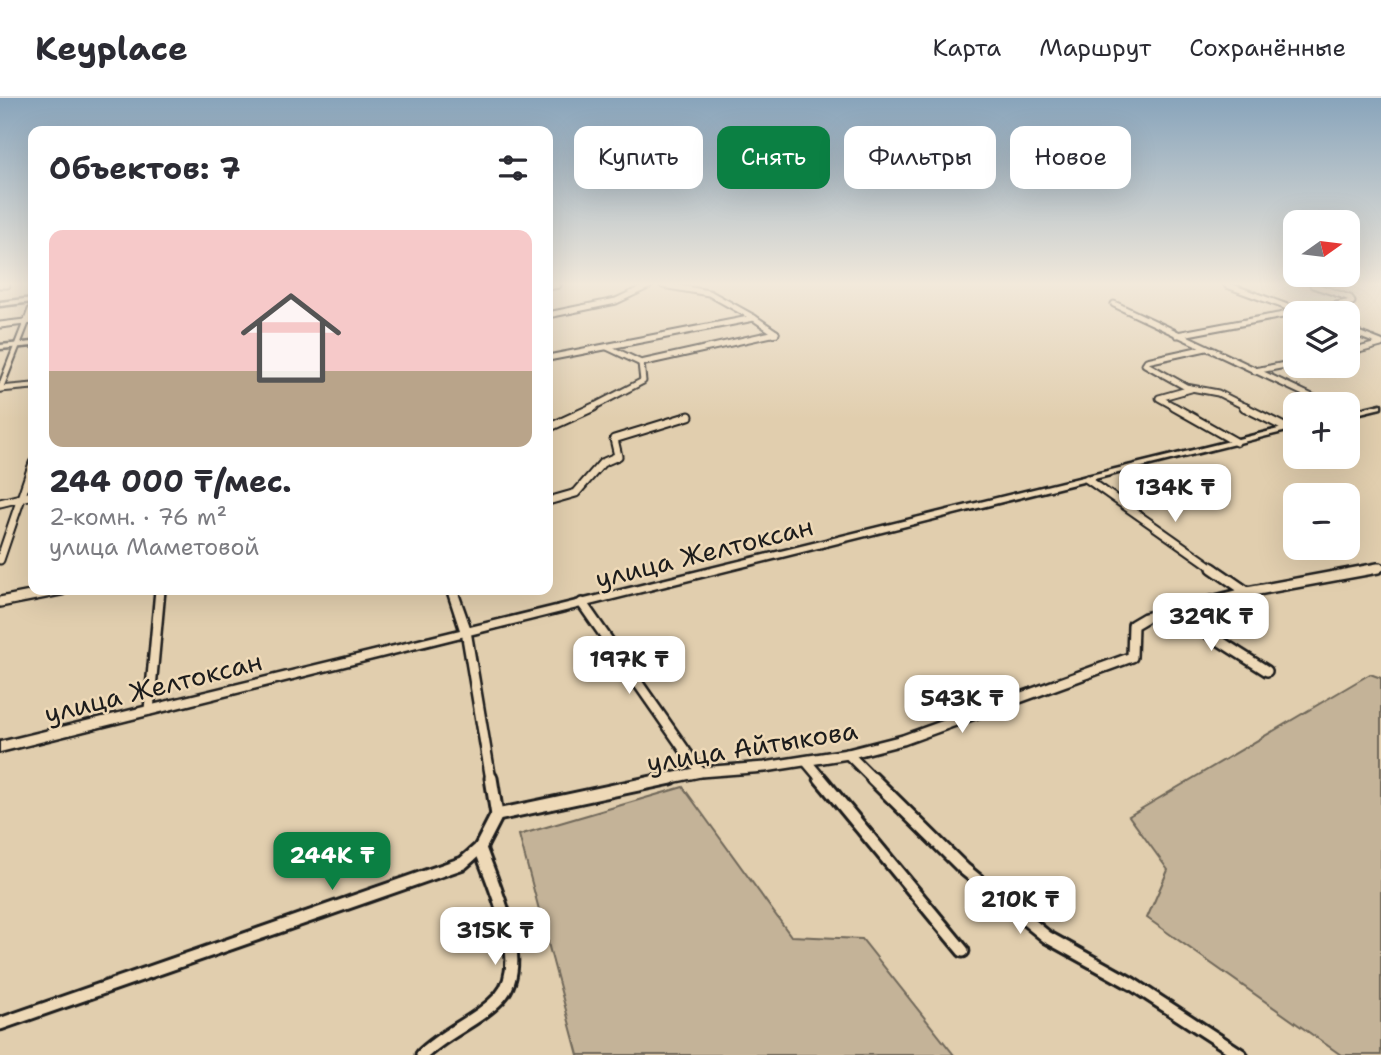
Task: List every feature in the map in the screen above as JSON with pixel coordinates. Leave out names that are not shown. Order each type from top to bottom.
[{"type":"street","points":[[0,389],[12,365],[23,330]]},
{"type":"street","points":[[553,357],[695,330]]},
{"type":"street","points":[[607,347],[641,363],[776,333],[771,330]]},
{"type":"street","points":[[1168,330],[1301,392]]},
{"type":"street","points":[[1177,334],[1203,330]]},
{"type":"street","points":[[1360,335],[1381,344]]},
{"type":"street","points":[[0,347],[28,344]]},
{"type":"street","points":[[1360,350],[1381,344]]},
{"type":"street","points":[[1206,348],[1145,362],[1191,389],[1218,393],[1283,424]]},
{"type":"street","points":[[553,426],[626,392],[643,381],[641,363]]},
{"type":"street","points":[[0,366],[12,365]]},
{"type":"street","points":[[1255,371],[1283,365]]},
{"type":"street","points":[[0,389],[28,386]]},
{"type":"street","points":[[1191,389],[1159,398],[1236,442]]},
{"type":"street","points":[[1360,411],[1381,406]]},
{"type":"street","points":[[553,500],[576,493],[601,463],[618,456],[614,439],[689,416]]},
{"type":"street","name":"улица Желтоксан","points":[[0,747],[1283,430]]},
{"type":"street","points":[[1087,479],[1247,592]]},
{"type":"street","points":[[0,560],[28,481]]},
{"type":"street","points":[[0,503],[28,496]]},
{"type":"street","name":"улица Айтыкова","points":[[497,815],[700,772],[806,761],[903,740],[1132,657],[1135,651],[1130,634],[1133,625],[1144,618],[1247,592],[1381,567]]},
{"type":"street","points":[[0,602],[36,595]]},
{"type":"street","points":[[149,710],[160,595]]},
{"type":"street","points":[[0,1024],[463,863],[480,848],[497,815],[466,631],[454,595]]},
{"type":"street","points":[[582,603],[700,772]]},
{"type":"street","points":[[1171,610],[1267,671]]},
{"type":"street","points":[[848,754],[964,869],[1046,937],[1132,984],[1241,1055]]},
{"type":"street","points":[[806,761],[963,951]]},
{"type":"street","points":[[422,1055],[433,1042],[502,995],[512,974],[511,941],[480,848]]},
{"type":"shaded area","points":[[1370,674],[1381,678],[1381,1055],[1341,1055],[1147,918],[1168,870],[1129,816]]},
{"type":"shaded area","points":[[683,787],[791,936],[862,939],[954,1055],[578,1055],[519,835]]}]
